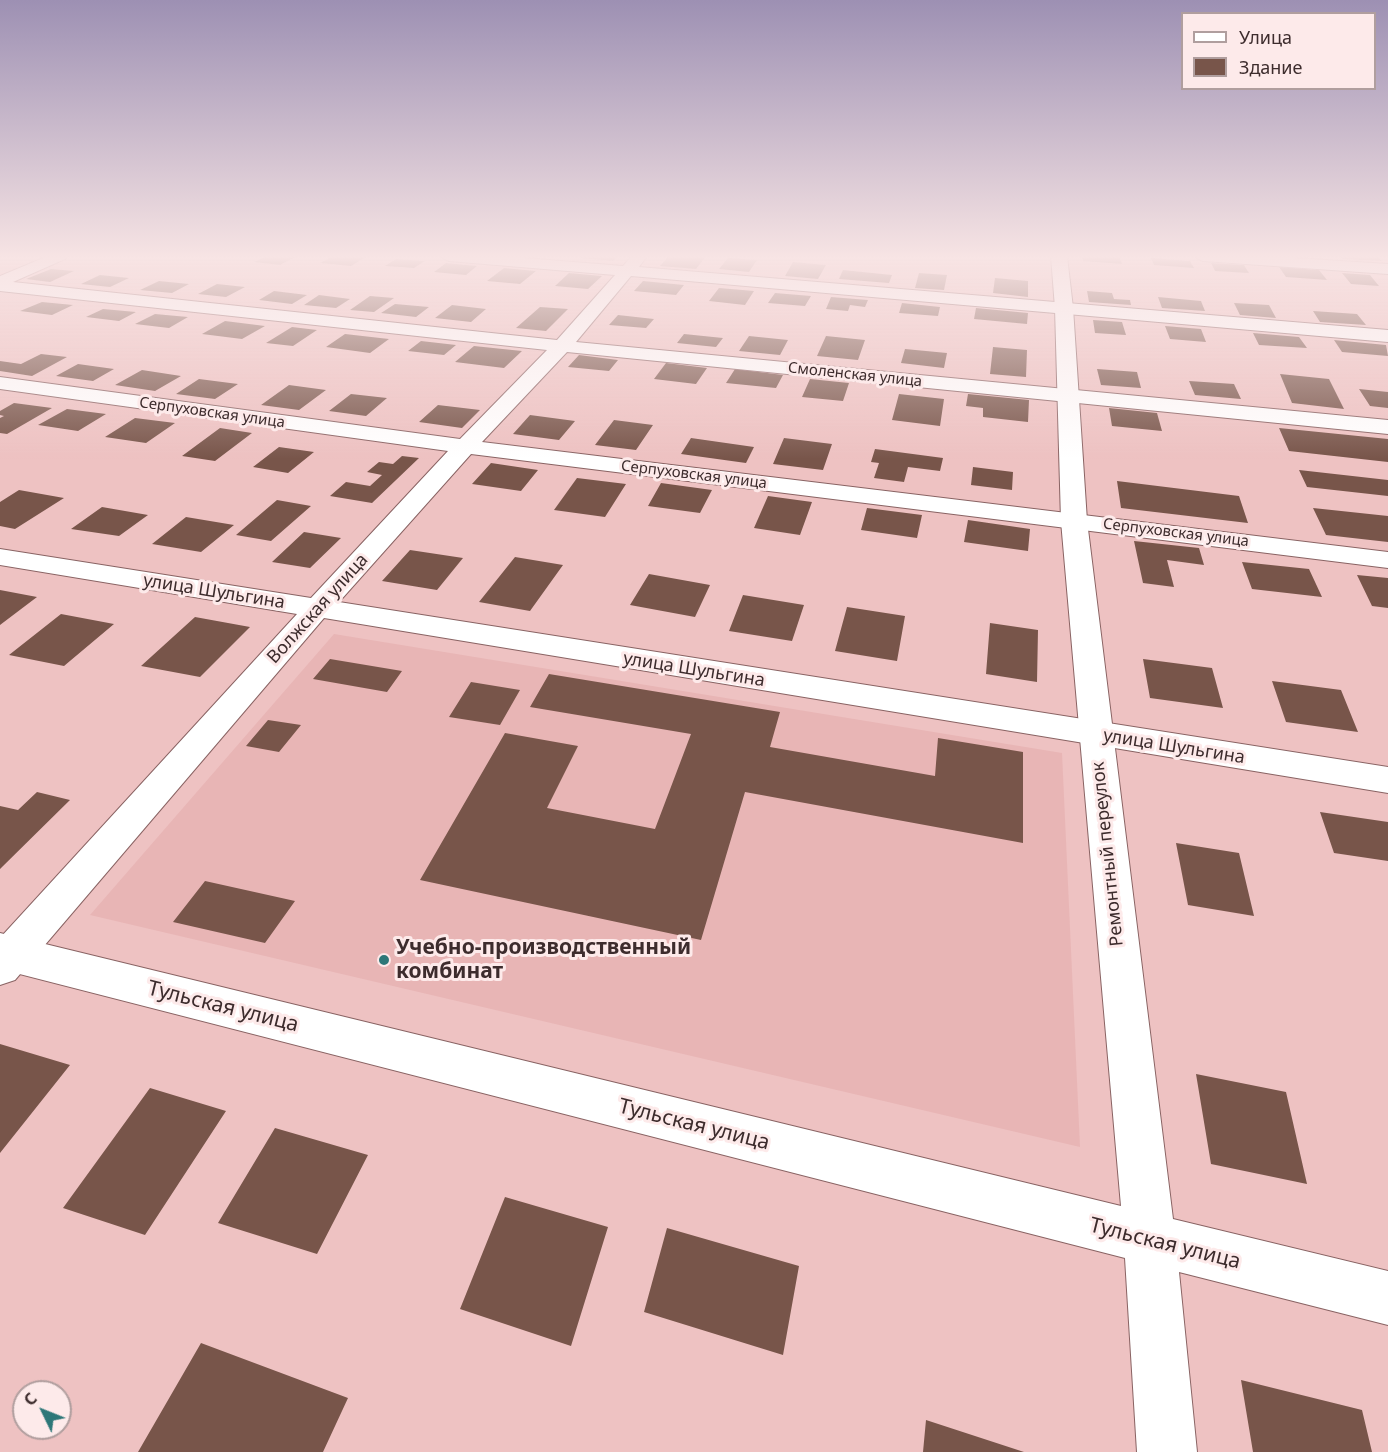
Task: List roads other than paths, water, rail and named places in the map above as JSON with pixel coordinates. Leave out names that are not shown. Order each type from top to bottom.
[{"type":"street","name":"Смоленская улица","points":[[360,324],[562,346],[1388,427]]},
{"type":"street","name":"Волжская улица","points":[[4,957],[317,609],[581,324]]},
{"type":"street","name":"Ремонтный переулок","points":[[1065,324],[1074,521],[1150,1240],[1167,1452]]},
{"type":"street","points":[[1246,324],[1388,336]]},
{"type":"street","name":"Серпуховская улица","points":[[0,383],[465,447],[1388,560]]},
{"type":"street","name":"улица Шульгина","points":[[0,557],[1095,735],[1388,780]]},
{"type":"street","name":"Тульская улица","points":[[4,957],[1388,1299]]},
{"type":"place","name":"Учебно-производственный комбинат","points":[[384,960]]}]
